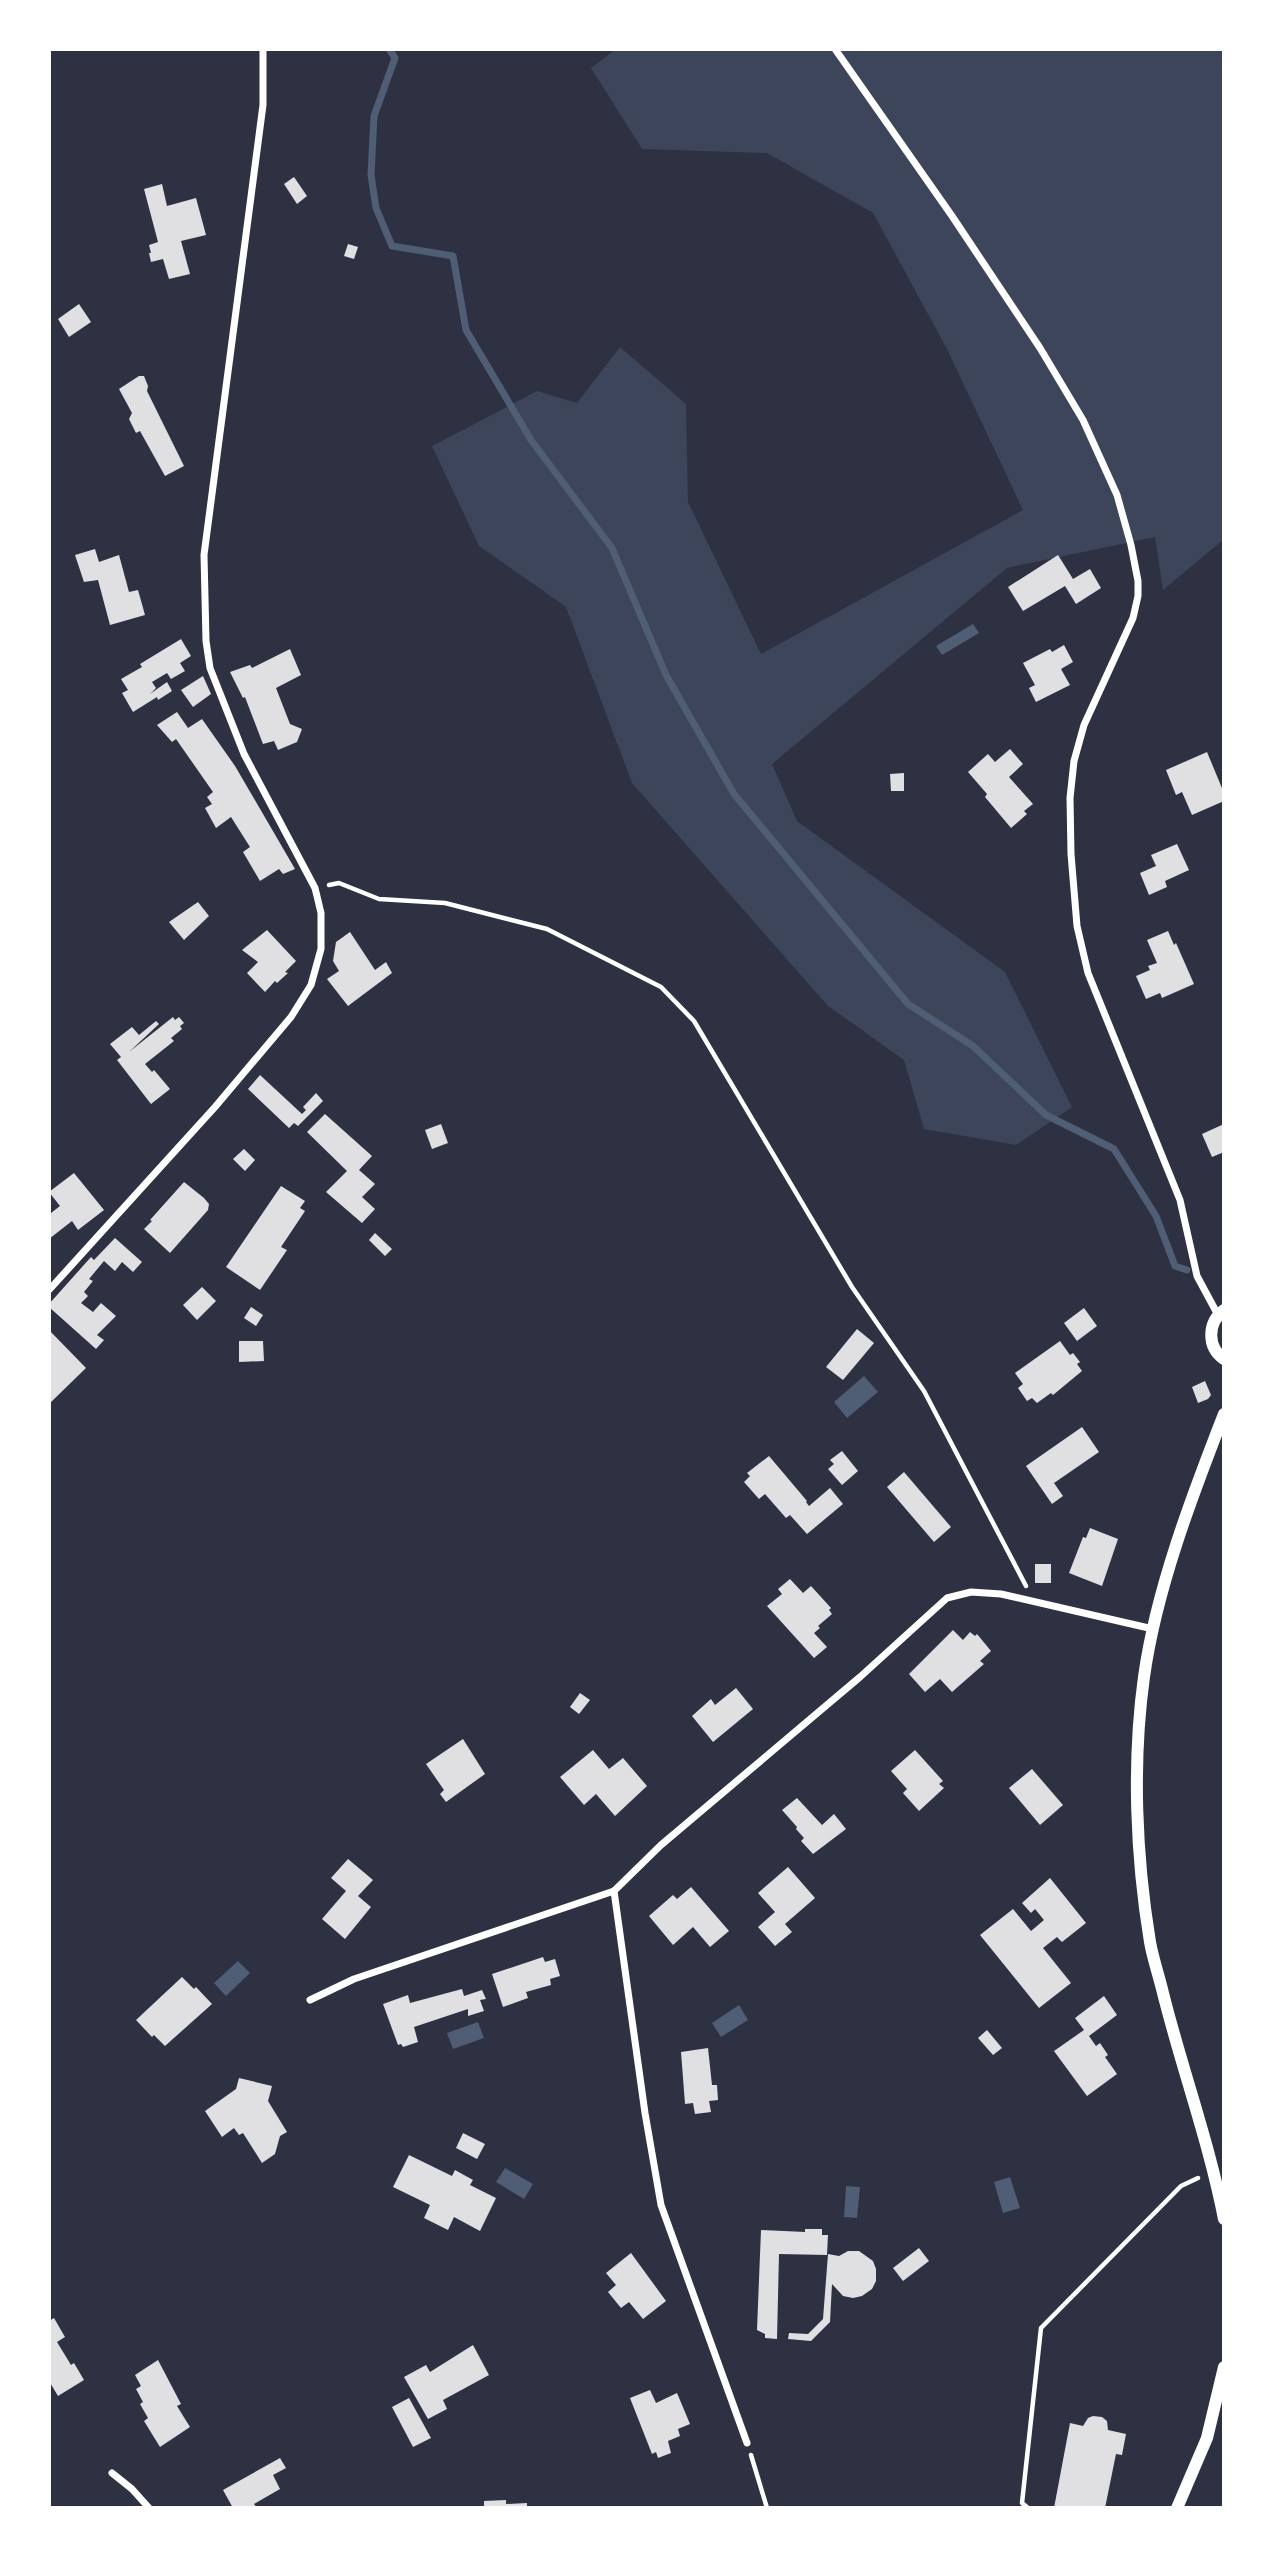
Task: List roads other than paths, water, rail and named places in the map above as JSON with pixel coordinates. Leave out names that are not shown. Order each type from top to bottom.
[{"type":"street","points":[[49,1290],[215,1107],[291,1017],[312,985],[321,949],[321,913],[315,888],[244,754],[210,668],[206,641],[204,555],[263,105],[263,49]]},
{"type":"street","points":[[835,49],[1040,348],[1083,420],[1117,495],[1131,545],[1138,596],[1133,618],[1084,725],[1074,761],[1070,798],[1071,854],[1077,926],[1088,973],[1180,1200],[1197,1276],[1221,1312],[1211,1328],[1212,1344],[1224,1359]]},
{"type":"street","points":[[1224,1414],[1184,1518],[1153,1629],[1144,1678],[1136,1807],[1150,1942],[1224,2219]]},
{"type":"street","points":[[310,2000],[365,1975],[614,1891],[661,1845],[860,1677],[947,1598],[980,1591],[1153,1629]]},
{"type":"street","points":[[614,1891],[645,2113],[661,2205],[747,2443]]},
{"type":"street","points":[[1177,2508],[1207,2438],[1224,2367]]},
{"type":"street","points":[[112,2473],[132,2489],[149,2508]]},
{"type":"waterway","points":[[389,49],[395,58],[374,116],[371,175],[376,208],[392,246],[453,256],[466,330],[531,440],[612,548],[666,675],[734,794],[908,1004],[973,1046],[1046,1115],[1114,1149],[1156,1216],[1175,1266],[1187,1270]]}]
